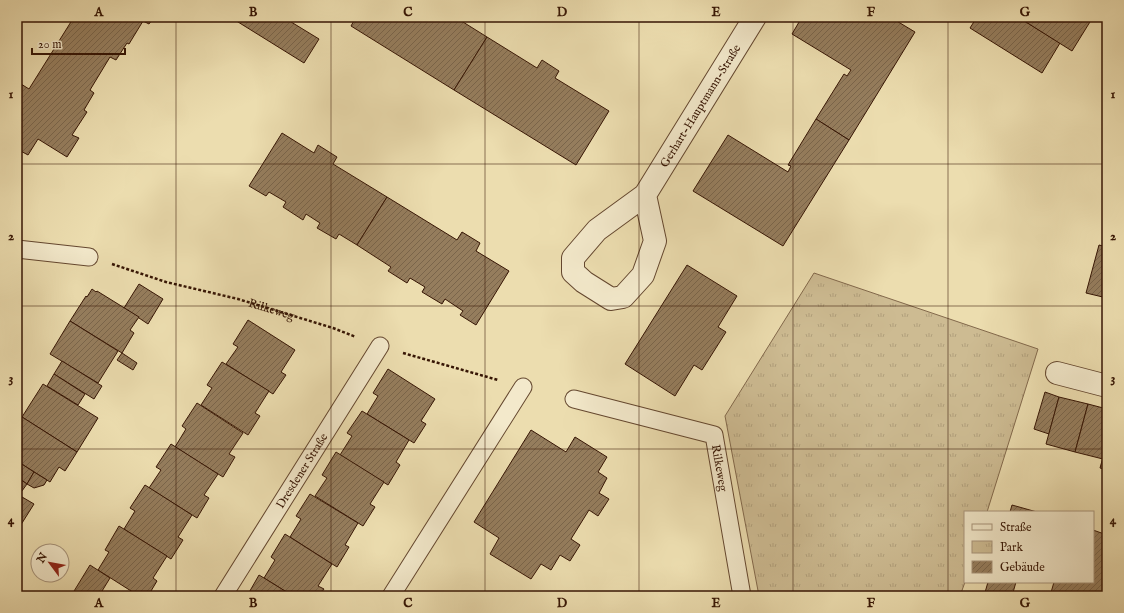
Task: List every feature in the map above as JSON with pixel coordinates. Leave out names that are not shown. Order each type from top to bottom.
[{"type":"street","name":"Gerhart-Hauptmann-Straße","points":[[645,195],[654,241],[643,275],[623,297],[611,298],[584,282],[573,272],[573,258],[597,230],[645,195],[755,17]]},
{"type":"street","points":[[1057,373],[1107,386]]},
{"type":"lane","points":[[17,249],[89,257]]},
{"type":"lane","name":"Dresdener Straße","points":[[224,596],[380,346]]},
{"type":"lane","points":[[391,596],[523,387]]},
{"type":"lane","name":"Rilkeweg","points":[[574,400],[714,435],[742,596]]},
{"type":"path","name":"Rilkeweg","points":[[89,257],[166,282],[238,298],[333,328],[380,346],[523,387]]},
{"type":"green space","points":[[814,273],[1038,349],[987,511],[964,511],[965,583],[960,596],[759,596],[725,416]]},
{"type":"building","points":[[74,17],[154,17],[149,24],[143,21],[129,44],[127,43],[116,60],[110,57],[90,90],[94,93],[84,110],[87,112],[72,135],[79,138],[67,157],[38,139],[28,155],[17,149],[17,91],[21,84],[29,89]]},
{"type":"building","points":[[230,17],[283,17],[319,39],[304,63]]},
{"type":"building","points":[[356,17],[455,17],[487,37],[454,90],[351,26]]},
{"type":"building","points":[[802,17],[890,17],[915,32],[849,140],[816,119],[844,74],[847,76],[851,70],[792,34]]},
{"type":"building","points":[[977,17],[1018,17],[1060,43],[1042,73],[970,28]]},
{"type":"building","points":[[1018,17],[1093,17],[1072,51]]},
{"type":"building","points":[[487,37],[537,68],[542,60],[559,71],[555,78],[609,111],[576,165],[454,90]]},
{"type":"building","points":[[816,119],[849,140],[783,246],[693,191],[728,135],[788,172],[791,166],[788,165]]},
{"type":"building","points":[[282,133],[314,153],[318,145],[337,157],[333,164],[387,197],[357,245],[339,234],[336,239],[317,228],[320,223],[306,214],[303,220],[283,207],[286,202],[269,192],[266,196],[249,186]]},
{"type":"building","points":[[387,197],[457,240],[462,232],[480,243],[476,251],[509,271],[476,325],[460,315],[463,311],[445,299],[442,304],[422,292],[425,287],[410,278],[407,283],[388,271],[391,267],[357,245]]},
{"type":"building","points":[[1099,245],[1107,247],[1107,298],[1086,293]]},
{"type":"building","points":[[687,265],[737,296],[718,327],[726,332],[702,370],[694,365],[675,396],[625,364]]},
{"type":"building","points":[[139,284],[163,299],[148,324],[124,308]]},
{"type":"building","points":[[92,289],[139,317],[130,330],[134,333],[122,353],[70,321]]},
{"type":"building","points":[[248,320],[295,350],[281,372],[286,375],[273,394],[226,364],[238,347],[233,344]]},
{"type":"building","points":[[70,321],[118,351],[98,383],[50,354]]},
{"type":"building","points":[[122,353],[137,363],[133,370],[117,360]]},
{"type":"building","points":[[62,361],[102,386],[94,399],[54,374]]},
{"type":"building","points":[[222,362],[269,391],[255,413],[260,416],[248,435],[201,405],[212,388],[207,385]]},
{"type":"building","points":[[388,369],[435,399],[421,421],[426,424],[414,443],[367,414],[378,396],[373,393]]},
{"type":"building","points":[[54,374],[85,394],[78,405],[47,386]]},
{"type":"building","points":[[43,384],[98,418],[77,452],[22,417]]},
{"type":"building","points":[[1045,392],[1059,397],[1049,434],[1034,429]]},
{"type":"building","points":[[1059,397],[1088,404],[1075,452],[1046,444]]},
{"type":"building","points":[[197,403],[243,433],[229,454],[235,457],[223,477],[175,447],[186,429],[182,426]]},
{"type":"building","points":[[1088,404],[1107,409],[1107,443],[1103,459],[1075,452]]},
{"type":"building","points":[[362,411],[409,440],[396,462],[400,465],[388,485],[340,455],[352,436],[347,433]]},
{"type":"building","points":[[22,417],[77,452],[65,471],[59,467],[50,482],[17,461],[17,425]]},
{"type":"building","points":[[531,430],[566,452],[575,437],[607,457],[598,472],[607,478],[599,493],[609,499],[598,516],[589,510],[571,539],[580,545],[570,561],[560,555],[551,570],[541,564],[531,579],[490,554],[499,538],[474,522]]},
{"type":"building","points":[[1107,443],[1107,470],[1100,468]]},
{"type":"building","points":[[171,444],[218,474],[204,495],[209,498],[197,518],[149,488],[161,470],[156,467]]},
{"type":"building","points":[[336,452],[384,482],[370,504],[375,507],[363,526],[315,496],[327,478],[322,475]]},
{"type":"building","points":[[17,461],[34,472],[27,484],[17,477]]},
{"type":"building","points":[[34,472],[47,480],[44,485],[34,488],[27,484]]},
{"type":"building","points":[[17,477],[27,484],[19,495],[17,494]]},
{"type":"building","points":[[145,485],[192,515],[178,537],[183,540],[171,559],[124,529],[135,511],[130,508]]},
{"type":"building","points":[[17,494],[34,504],[17,531]]},
{"type":"building","points":[[310,494],[358,523],[345,545],[349,547],[337,567],[290,537],[301,519],[296,516]]},
{"type":"building","points":[[1012,505],[1033,511],[1010,511]]},
{"type":"building","points":[[119,526],[167,556],[153,578],[157,581],[148,596],[139,596],[98,570],[109,552],[105,550]]},
{"type":"building","points":[[1094,530],[1107,535],[1107,587],[1104,596],[1050,596],[1054,583],[1094,583]]},
{"type":"building","points":[[285,534],[332,564],[318,586],[324,589],[319,596],[293,596],[264,578],[275,560],[271,557]]},
{"type":"building","points":[[90,565],[110,578],[99,596],[71,596]]},
{"type":"building","points":[[259,575],[264,578],[293,596],[247,596]]},
{"type":"building","points":[[988,583],[1016,583],[1012,596],[984,596]]}]
